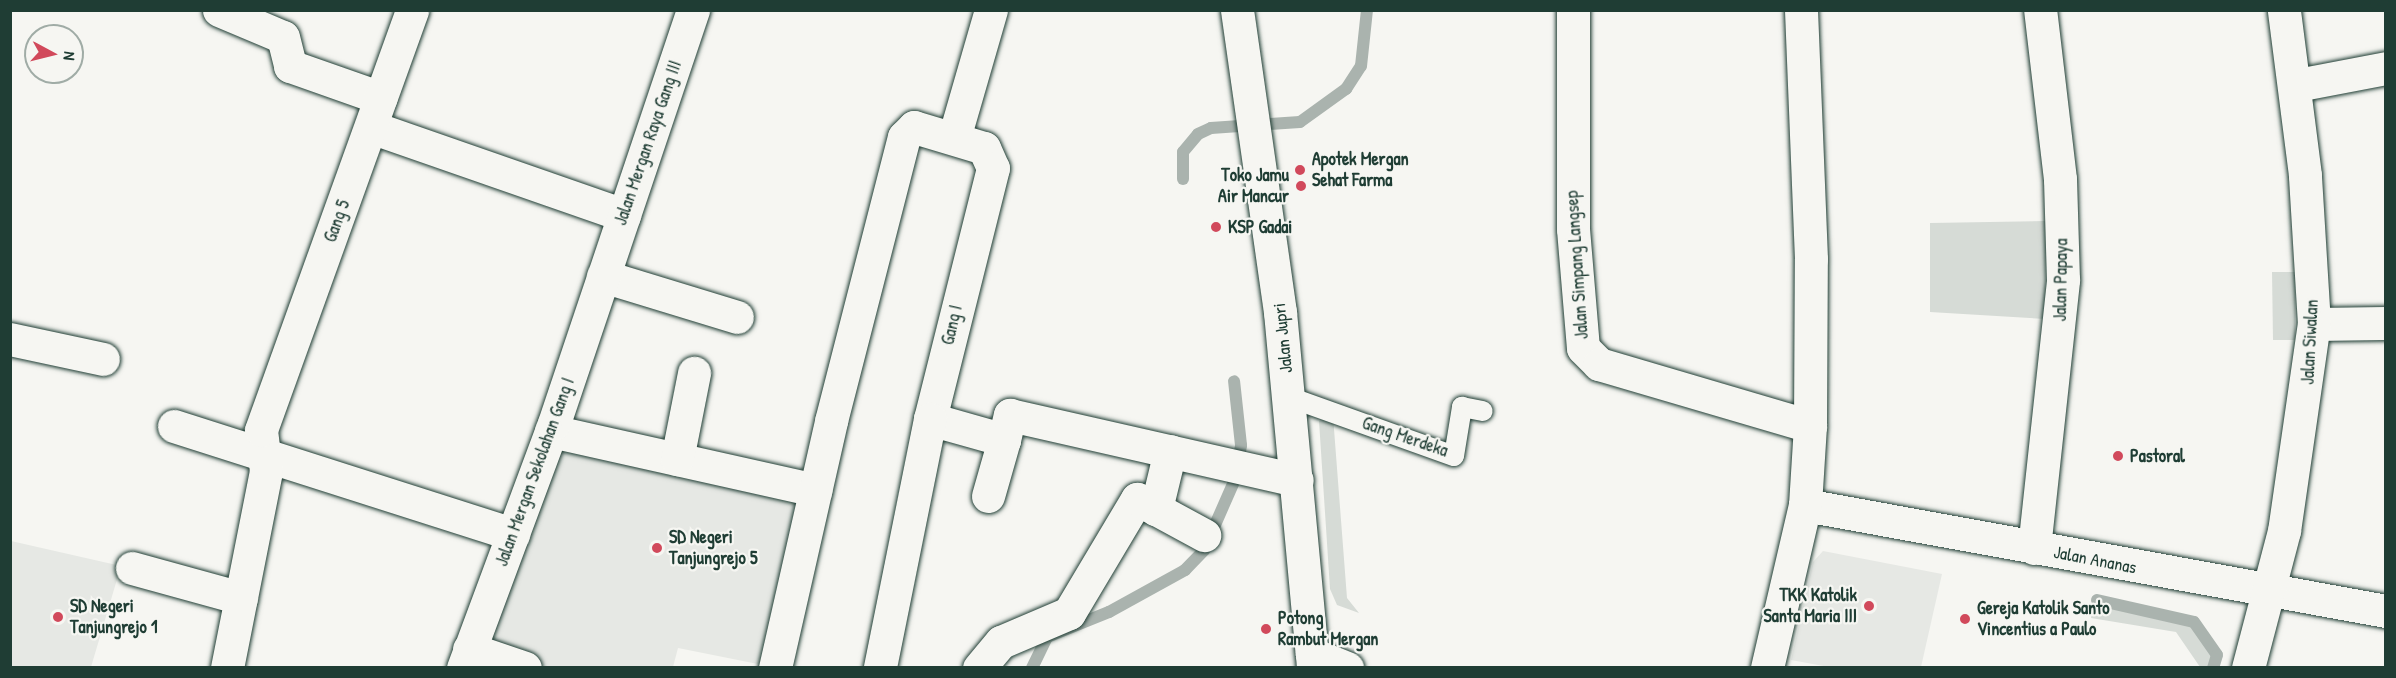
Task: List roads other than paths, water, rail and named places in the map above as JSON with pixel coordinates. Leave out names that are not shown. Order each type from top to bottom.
[{"type":"street","points":[[219,10],[283,37],[290,66],[376,112],[624,215]]},
{"type":"street","name":"Gang 5","points":[[262,442],[412,10]]},
{"type":"street","name":"Jalan Mergan Raya Gang III","points":[[603,276],[693,10]]},
{"type":"street","points":[[954,138],[991,10]]},
{"type":"street","name":"Jalan Jupri","points":[[1237,10],[1289,397],[1313,661]]},
{"type":"street","name":"Jalan Simpang Langsep","points":[[1573,10],[1573,229],[1583,348],[1599,364],[1810,426]]},
{"type":"street","points":[[1767,668],[1805,504],[1810,426],[1811,259],[1801,10]]},
{"type":"street","name":"Jalan Papaya","points":[[2034,548],[2063,280],[2060,179],[2040,10]]},
{"type":"street","name":"Jalan Siwalan","points":[[2248,668],[2269,593],[2297,467],[2314,324],[2297,85],[2284,10]]},
{"type":"street","points":[[2297,85],[2385,68]]},
{"type":"street","name":"Gang I","points":[[815,489],[904,137],[914,127],[984,148],[993,168],[930,419],[880,668]]},
{"type":"street","points":[[603,276],[737,317]]},
{"type":"street","name":"Jalan Mergan Sekolahan Gang I","points":[[466,658],[550,431],[603,276]]},
{"type":"street","points":[[2314,324],[2385,323]]},
{"type":"street","points":[[10,339],[103,359]]},
{"type":"street","points":[[677,459],[694,372]]},
{"type":"street","points":[[988,496],[1010,415],[1297,480]]},
{"type":"street","points":[[930,419],[1004,440]]},
{"type":"street","points":[[174,426],[262,442],[513,534]]},
{"type":"street","points":[[550,431],[815,489],[775,668]]},
{"type":"street","points":[[227,668],[266,471],[262,442]]},
{"type":"street","points":[[1156,509],[1170,451]]},
{"type":"street","points":[[979,668],[1001,642],[1069,613],[1137,499],[1204,535]]},
{"type":"street","name":"Jalan Ananas","points":[[1805,504],[2269,593],[2385,611]]},
{"type":"street","points":[[132,568],[241,598]]},
{"type":"street","points":[[466,658],[525,668]]},
{"type":"street","points":[[1313,661],[1347,668]]},
{"type":"lane","name":"Gang Merdeka","points":[[1289,397],[1454,456],[1462,407],[1483,411]]},
{"type":"waterway","points":[[1183,179],[1183,152],[1198,134],[1211,128],[1300,122],[1346,89],[1361,66],[1367,10]]},
{"type":"waterway","points":[[1032,668],[1047,637],[1109,612],[1185,570],[1204,550],[1236,477],[1241,445],[1234,381]]},
{"type":"waterway","points":[[2097,600],[2194,622],[2217,655],[2213,668]]},
{"type":"place","name":"Apotek Mergan Sehat Farma","points":[[1300,170]]},
{"type":"place","name":"Toko Jamu Air Mancur","points":[[1301,186]]},
{"type":"place","name":"KSP Gadai","points":[[1216,227]]},
{"type":"place","name":"Pastoral","points":[[2118,456]]},
{"type":"place","name":"SD Negeri Tanjungrejo 5","points":[[657,548]]},
{"type":"place","name":"TKK Katolik Santa Maria III","points":[[1869,606]]},
{"type":"place","name":"SD Negeri Tanjungrejo 1","points":[[58,617]]},
{"type":"place","name":"Gereja Katolik Santo Vincentius a Paulo","points":[[1965,619]]},
{"type":"place","name":"Potong Rambut Mergan","points":[[1266,629]]}]
